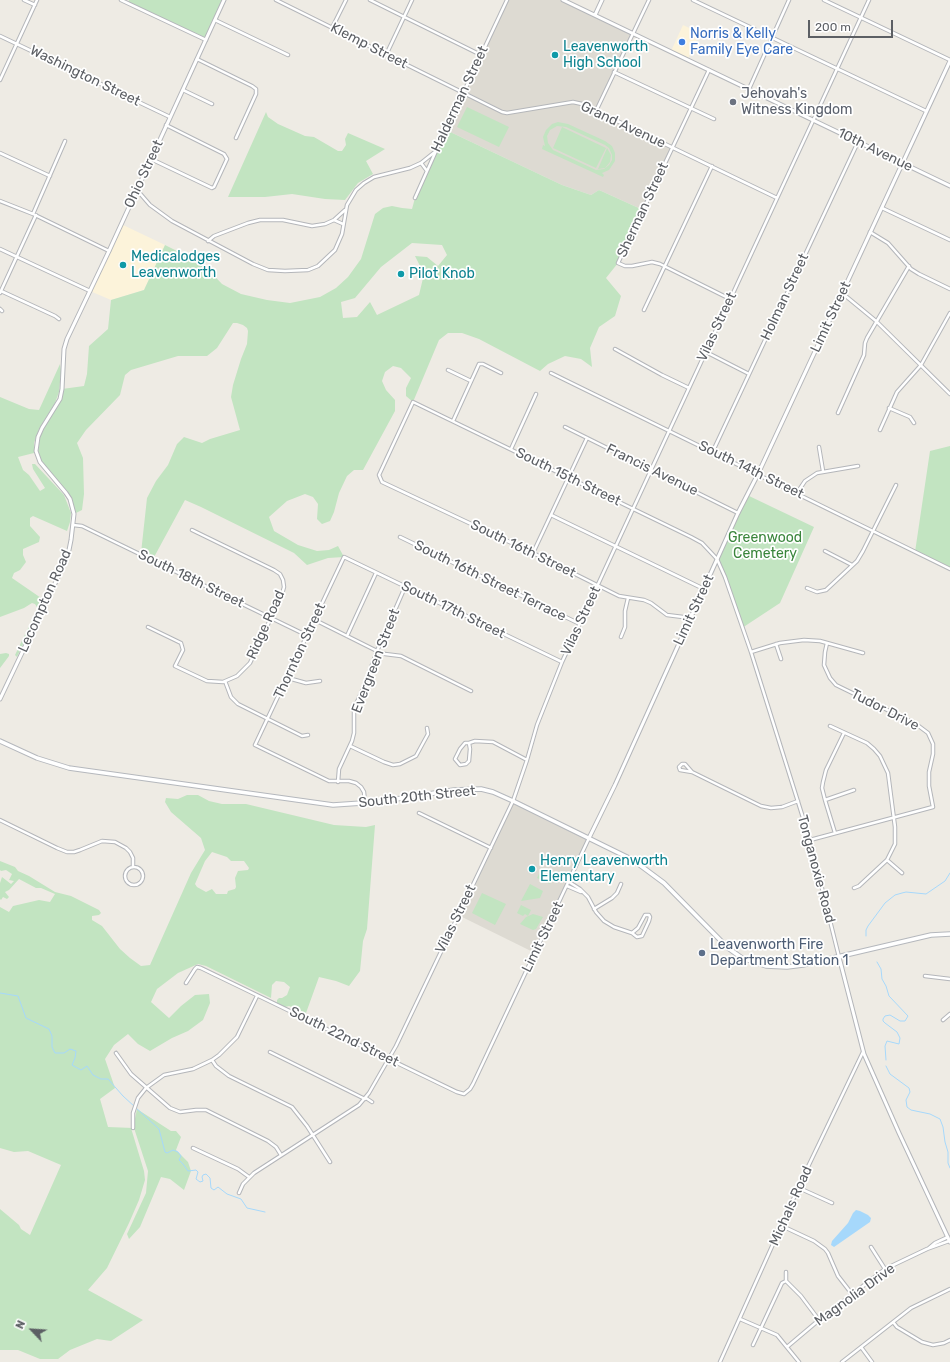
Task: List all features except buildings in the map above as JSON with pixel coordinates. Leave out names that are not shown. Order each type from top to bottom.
[{"type":"main road","name":"South 20th Street","points":[[0,741],[37,758],[69,768],[333,805],[365,803],[468,789],[481,789],[493,792],[633,860],[658,878],[722,943],[742,958],[766,966],[787,967],[839,957],[931,935],[950,934]]},
{"type":"street","points":[[24,0],[35,5]]},
{"type":"street","points":[[0,80],[37,0]]},
{"type":"street","points":[[122,0],[128,1],[206,40]]},
{"type":"street","name":"Ohio Street","points":[[64,349],[67,339],[152,159],[166,125],[198,59],[224,0]]},
{"type":"street","name":"Klemp Street","points":[[276,0],[463,93]]},
{"type":"street","points":[[332,28],[346,0]]},
{"type":"street","points":[[370,0],[481,55]]},
{"type":"street","points":[[386,55],[412,0]]},
{"type":"street","name":"Halderman Street","points":[[415,198],[507,0]]},
{"type":"street","name":"10th Avenue","points":[[563,0],[950,186]]},
{"type":"street","points":[[595,15],[602,0]]},
{"type":"street","points":[[596,111],[649,0]]},
{"type":"street","points":[[693,0],[837,70],[926,111]]},
{"type":"street","points":[[749,89],[789,0]]},
{"type":"street","points":[[824,0],[950,60]]},
{"type":"street","name":"Vilas Street","points":[[239,1192],[249,1177],[354,1109],[365,1099],[380,1077],[514,801],[544,706],[562,662],[869,0]]},
{"type":"street","points":[[215,20],[288,55]]},
{"type":"street","name":"Washington Street","points":[[0,36],[170,117]]},
{"type":"street","points":[[198,59],[256,88],[256,94],[236,138]]},
{"type":"street","name":"Limit Street","points":[[466,1093],[473,1084],[615,785],[738,512],[758,474],[950,60]]},
{"type":"street","name":"Sherman Street","points":[[665,266],[652,262],[632,266],[625,266],[618,263],[709,70]]},
{"type":"street","points":[[614,72],[714,119]]},
{"type":"street","points":[[183,90],[212,104]]},
{"type":"street","name":"Grand Avenue","points":[[463,93],[507,113],[573,102],[582,104],[777,198]]},
{"type":"street","points":[[152,159],[212,188],[227,159],[224,154],[166,125]]},
{"type":"street","points":[[60,320],[56,316],[0,292],[17,257],[65,141]]},
{"type":"street","name":"Holman Street","points":[[713,452],[858,142]]},
{"type":"street","points":[[137,190],[158,212],[190,232],[253,264],[268,270],[308,270],[318,266],[335,250],[340,241],[345,210],[349,200],[356,190],[374,177],[410,168],[421,163],[436,151]]},
{"type":"street","points":[[0,153],[50,176]]},
{"type":"street","points":[[421,163],[427,171]]},
{"type":"street","points":[[644,310],[712,166]]},
{"type":"street","points":[[0,201],[34,215],[109,251]]},
{"type":"street","points":[[881,208],[950,240]]},
{"type":"street","points":[[208,241],[214,236],[260,220],[283,220],[312,226],[325,224],[334,220],[345,210]]},
{"type":"street","points":[[334,220],[343,224]]},
{"type":"street","points":[[870,232],[888,243],[909,266],[919,274],[950,289]]},
{"type":"street","points":[[0,249],[90,291]]},
{"type":"street","points":[[665,266],[730,299]]},
{"type":"street","points":[[838,413],[862,361],[865,343],[876,320],[909,266]]},
{"type":"street","points":[[842,293],[876,320],[950,394]]},
{"type":"street","points":[[880,430],[899,388],[921,365],[950,312]]},
{"type":"street","name":"Lecompton Road","points":[[0,699],[65,560],[70,545],[74,514],[70,499],[43,467],[36,451],[38,437],[42,428],[60,399],[64,349]]},
{"type":"street","points":[[615,349],[689,388]]},
{"type":"street","points":[[706,352],[749,374]]},
{"type":"street","points":[[453,421],[479,364],[483,364],[501,373]]},
{"type":"street","points":[[448,370],[471,381]]},
{"type":"street","name":"South 14th Street","points":[[551,373],[950,569]]},
{"type":"street","points":[[511,449],[536,394]]},
{"type":"street","name":"South 15th Street","points":[[380,480],[379,475],[413,402],[702,543],[717,559]]},
{"type":"street","points":[[889,408],[910,417],[914,423]]},
{"type":"street","name":"Francis Avenue","points":[[566,428],[738,512]]},
{"type":"street","points":[[533,553],[587,438]]},
{"type":"street","points":[[820,447],[823,471]]},
{"type":"street","points":[[797,493],[805,481],[811,476],[823,471],[858,466]]},
{"type":"street","name":"South 16th Street","points":[[380,480],[619,596],[644,600],[651,603],[667,615],[683,617],[690,620]]},
{"type":"street","points":[[807,588],[817,592],[823,592],[860,556],[896,485]]},
{"type":"street","points":[[551,515],[704,589]]},
{"type":"street","name":"South 18th Street","points":[[73,525],[82,526],[308,636]]},
{"type":"street","name":"Ridge Road","points":[[192,530],[274,570],[280,574],[283,580],[284,587],[271,618],[246,668],[237,676],[225,681]]},
{"type":"street","name":"South 16th Street Terrace","points":[[400,537],[580,624]]},
{"type":"street","points":[[825,551],[852,565]]},
{"type":"street","name":"South 17th Street","points":[[344,557],[562,662]]},
{"type":"street","name":"Thornton Street","points":[[338,782],[329,781],[255,745],[308,636],[344,557]]},
{"type":"street","name":"Tonganoxie Road","points":[[717,559],[725,577],[751,652],[810,840],[863,1051],[949,1240]]},
{"type":"street","points":[[347,636],[376,573]]},
{"type":"street","name":"Evergreen Street","points":[[338,782],[339,769],[350,746],[354,733],[354,709],[405,587]]},
{"type":"street","points":[[621,637],[625,627],[625,612],[628,598]]},
{"type":"street","points":[[315,620],[377,651],[385,654],[401,656],[472,691]]},
{"type":"street","points":[[148,627],[181,644],[183,650],[175,666],[207,681],[225,681],[231,697],[238,704],[302,736],[308,735]]},
{"type":"street","points":[[751,652],[776,644],[804,640],[826,643],[863,653]]},
{"type":"street","name":"Tudor Drive","points":[[826,643],[824,665],[830,678],[836,685],[916,724],[928,733],[933,744],[933,754],[929,772],[929,786],[933,807],[894,818]]},
{"type":"street","points":[[776,644],[781,659]]},
{"type":"street","points":[[288,678],[306,683],[320,681]]},
{"type":"street","points":[[830,726],[867,743],[880,756],[888,773],[896,836],[895,844],[887,860],[859,886],[854,888]]},
{"type":"street","points":[[350,746],[384,762],[393,765],[400,764],[416,756],[428,734],[427,728]]},
{"type":"street","points":[[835,833],[822,788],[824,776],[844,733]]},
{"type":"street","points":[[469,743],[470,755],[467,763],[460,765],[455,759],[463,745],[469,743],[485,741],[492,742],[527,760]]},
{"type":"street","points":[[692,772],[685,764],[682,764],[679,767],[680,770],[692,772],[761,806],[771,808],[782,807],[798,801]]},
{"type":"street","points":[[338,782],[349,781],[356,783],[364,792],[365,803]]},
{"type":"street","points":[[825,800],[854,790]]},
{"type":"street","points":[[419,813],[491,848]]},
{"type":"street","points":[[810,840],[894,818]]},
{"type":"street","points":[[0,820],[67,852],[74,852],[102,842],[115,842],[121,844],[130,852],[133,858],[133,867]]},
{"type":"street","points":[[887,860],[902,873]]},
{"type":"street","points":[[133,867],[140,869],[143,876],[139,884],[134,885],[127,882],[125,877],[128,870],[133,867]]},
{"type":"street","points":[[569,882],[588,897],[594,909],[608,924],[632,933],[638,937],[642,936],[650,917],[645,915],[638,928],[632,933]]},
{"type":"street","points":[[594,909],[612,898],[617,893],[621,884]]},
{"type":"street","points":[[567,886],[583,892]]},
{"type":"street","name":"South 22nd Street","points":[[186,983],[197,967],[201,968],[389,1058],[460,1094],[466,1093]]},
{"type":"street","points":[[925,976],[950,979]]},
{"type":"street","points":[[133,1128],[132,1120],[135,1106],[138,1098],[146,1088],[156,1079],[164,1075],[193,1069],[212,1060],[225,1050],[237,1037],[257,996]]},
{"type":"street","points":[[943,1020],[950,1014]]},
{"type":"street","name":"Michals Road","points":[[720,1362],[863,1051]]},
{"type":"street","points":[[270,1052],[372,1102]]},
{"type":"street","points":[[116,1053],[131,1074],[170,1108],[180,1112],[206,1110],[268,1141],[281,1155]]},
{"type":"street","points":[[212,1060],[216,1066],[229,1076],[292,1107],[307,1126],[330,1162]]},
{"type":"street","points":[[193,1148],[238,1169],[249,1177]]},
{"type":"street","points":[[799,1188],[832,1203]]},
{"type":"street","points":[[782,1226],[814,1241],[825,1249],[838,1276],[852,1294]]},
{"type":"street","name":"Magnolia Drive","points":[[787,1347],[885,1269],[935,1243],[949,1240]]},
{"type":"street","points":[[871,1247],[885,1269]]},
{"type":"street","points":[[786,1272],[786,1281],[801,1296],[819,1320]]},
{"type":"street","points":[[753,1345],[782,1284],[786,1281]]},
{"type":"street","points":[[842,1362],[911,1308],[950,1290]]},
{"type":"street","points":[[740,1319],[777,1335],[799,1362]]},
{"type":"street","points":[[893,1322],[897,1327],[922,1342],[933,1345],[950,1340]]},
{"type":"street","points":[[861,1347],[872,1362]]},
{"type":"shaded area","points":[[508,0],[560,0],[634,33],[596,111],[672,148],[643,210],[599,190],[591,195],[562,185],[446,130]]},
{"type":"shaded area","points":[[683,25],[700,33],[688,59],[671,51]]},
{"type":"shaded area","points":[[121,224],[165,245],[144,290],[111,300],[90,291]]},
{"type":"shaded area","points":[[513,801],[589,838],[535,953],[458,915]]},
{"type":"green space","points":[[129,0],[224,0],[206,40],[128,3]]},
{"type":"green space","points":[[467,107],[509,127],[499,147],[457,127]]},
{"type":"green space","points":[[266,112],[268,117],[278,124],[305,136],[314,137],[338,151],[342,151],[346,145],[345,139],[348,133],[385,149],[366,161],[373,174],[358,183],[345,200],[325,199],[292,194],[265,197],[228,197]]},
{"type":"green space","points":[[558,122],[568,124],[605,141],[612,146],[615,153],[615,161],[609,170],[602,173],[604,175],[603,177],[542,149],[543,145],[545,146],[543,137],[546,130],[552,124]],"holes":[[[557,126],[566,127],[609,148],[612,155],[612,160],[609,165],[604,169],[596,170],[553,150],[548,143],[547,136],[550,130]]]},
{"type":"green space","points":[[562,127],[606,148],[596,168],[553,148]]},
{"type":"green space","points":[[446,130],[562,185],[591,195],[599,190],[643,210],[618,263],[606,278],[621,296],[615,316],[599,327],[590,348],[592,367],[581,359],[565,356],[548,364],[540,371],[479,339],[462,333],[448,333],[439,340],[413,402],[406,396],[406,388],[411,378],[401,368],[393,366],[385,372],[382,381],[386,390],[395,400],[395,411],[363,470],[354,470],[347,476],[339,493],[330,521],[322,524],[317,519],[318,504],[313,497],[305,494],[287,501],[269,517],[274,531],[298,545],[317,551],[329,550],[338,546],[344,557],[328,558],[307,565],[294,553],[185,500],[153,559],[141,553],[147,498],[156,481],[168,465],[177,444],[184,437],[202,443],[240,430],[231,397],[233,385],[247,344],[248,331],[243,325],[233,323],[217,348],[207,356],[178,356],[131,370],[125,375],[120,395],[86,430],[77,443],[83,458],[84,494],[82,510],[74,514],[70,499],[43,467],[36,451],[38,437],[60,399],[62,389],[84,386],[87,374],[89,346],[108,329],[111,300],[144,290],[165,245],[203,264],[222,284],[241,294],[267,300],[290,303],[320,297],[336,288],[348,277],[361,259],[375,214],[383,208],[392,206],[412,209],[415,198]],"holes":[[[412,243],[442,245],[447,255],[438,266],[427,257],[415,256],[424,274],[419,295],[377,315],[370,302],[357,317],[343,318],[341,302],[355,298],[381,267]]]},
{"type":"green space","points":[[607,148],[611,155],[610,162],[605,168],[598,169]]},
{"type":"green space","points":[[60,364],[61,372],[59,392],[55,403],[39,429],[34,443],[34,453],[18,457],[23,470],[29,475],[40,491],[45,488],[33,469],[32,464],[35,464],[64,495],[71,513],[70,522],[67,531],[33,516],[30,518],[30,526],[40,537],[39,542],[23,549],[23,555],[26,562],[20,570],[14,573],[12,578],[44,600],[17,657],[15,655],[37,610],[37,607],[32,603],[24,608],[0,617],[0,397],[29,409],[39,410]]},
{"type":"green space","points":[[950,446],[950,568],[915,552],[930,451]]},
{"type":"green space","name":"Greenwood Cemetery","points":[[747,495],[814,527],[780,603],[742,628],[717,559]]},
{"type":"green space","points":[[0,654],[9,654],[9,656],[0,668]]},
{"type":"green space","points":[[187,795],[198,795],[209,801],[222,804],[246,804],[334,825],[366,827],[375,825],[367,929],[363,941],[360,971],[349,986],[319,977],[306,1013],[277,1003],[279,998],[287,995],[290,987],[284,982],[276,981],[272,985],[271,998],[206,966],[198,964],[178,973],[157,989],[151,1002],[169,1018],[195,995],[209,994],[210,1003],[203,1020],[188,1031],[172,1038],[150,1051],[138,1044],[128,1034],[114,1045],[105,1059],[115,1088],[100,1099],[108,1127],[133,1128],[131,1128],[144,1171],[145,1180],[139,1200],[107,1268],[88,1290],[143,1320],[111,1341],[97,1339],[70,1350],[58,1359],[40,1359],[18,1350],[0,1350],[0,1209],[19,1225],[21,1229],[30,1235],[61,1165],[28,1151],[14,1152],[0,1148],[0,907],[9,912],[13,906],[39,900],[50,902],[55,894],[41,888],[36,888],[19,879],[9,890],[5,892],[9,897],[7,899],[3,897],[1,900],[0,883],[2,877],[11,884],[14,881],[9,880],[12,874],[6,870],[0,870],[0,861],[15,867],[18,871],[55,892],[71,896],[99,910],[101,913],[99,915],[92,916],[92,920],[102,926],[120,949],[141,966],[150,965],[191,873],[205,850],[201,838],[171,812],[165,802],[166,798],[178,799]],"holes":[[[212,852],[227,857],[231,861],[244,861],[249,868],[248,870],[238,871],[235,878],[235,889],[228,891],[227,894],[216,894],[212,889],[206,892],[197,887],[195,884],[205,861]]]},
{"type":"green space","points":[[542,868],[555,874],[550,884],[537,878]]},
{"type":"green space","points":[[530,884],[543,891],[540,898],[521,901]]},
{"type":"green space","points":[[482,893],[506,904],[495,925],[472,913]]},
{"type":"green space","points":[[521,905],[531,910],[528,916],[525,914],[523,916],[517,913]]},
{"type":"green space","points":[[533,914],[543,917],[536,929],[533,930],[520,924],[526,917]]},
{"type":"green space","points":[[137,1109],[171,1131],[176,1131],[181,1137],[176,1150],[188,1162],[191,1171],[184,1190],[170,1179],[161,1177],[140,1227],[129,1239],[127,1234],[146,1193],[148,1171],[134,1128]]},
{"type":"water","points":[[856,1210],[868,1215],[871,1218],[870,1222],[834,1247],[831,1245],[832,1241],[848,1223]]},
{"type":"waterway","points":[[866,936],[868,926],[885,903],[895,895],[906,892],[926,894],[945,881],[950,873]]},
{"type":"waterway","points":[[877,962],[881,969],[882,979],[889,996],[908,1016],[905,1021],[900,1021],[890,1015],[885,1016],[883,1019],[885,1023],[897,1032],[900,1038],[899,1044],[887,1041],[885,1046],[886,1060]]},
{"type":"waterway","points":[[0,993],[18,996],[26,1018],[49,1029],[52,1036],[52,1047],[55,1053],[64,1053],[70,1049],[76,1051],[72,1065],[81,1070],[87,1066],[93,1075],[101,1079],[108,1079],[123,1096],[159,1129],[165,1152],[167,1153],[173,1150],[178,1152],[181,1156],[179,1160],[188,1171],[196,1170],[198,1172],[196,1179],[200,1182],[203,1181],[202,1177],[206,1174],[210,1178],[211,1188],[214,1190],[218,1187],[227,1194],[241,1199],[247,1208],[265,1212]]},
{"type":"waterway","points":[[886,1066],[890,1074],[909,1088],[910,1092],[906,1100],[907,1107],[911,1110],[930,1114],[940,1119],[943,1127],[950,1168]]},
{"type":"place","name":"Norris & Kelly Family Eye Care","points":[[682,42]]},
{"type":"place","name":"Leavenworth High School","points":[[555,55]]},
{"type":"place","name":"Jehovah's Witness Kingdom","points":[[733,102]]},
{"type":"place","name":"Medicalodges Leavenworth","points":[[123,265]]},
{"type":"place","name":"Pilot Knob","points":[[401,274]]},
{"type":"place","name":"Henry Leavenworth Elementary","points":[[532,869]]},
{"type":"place","name":"Leavenworth Fire Department Station 1","points":[[702,953]]}]
